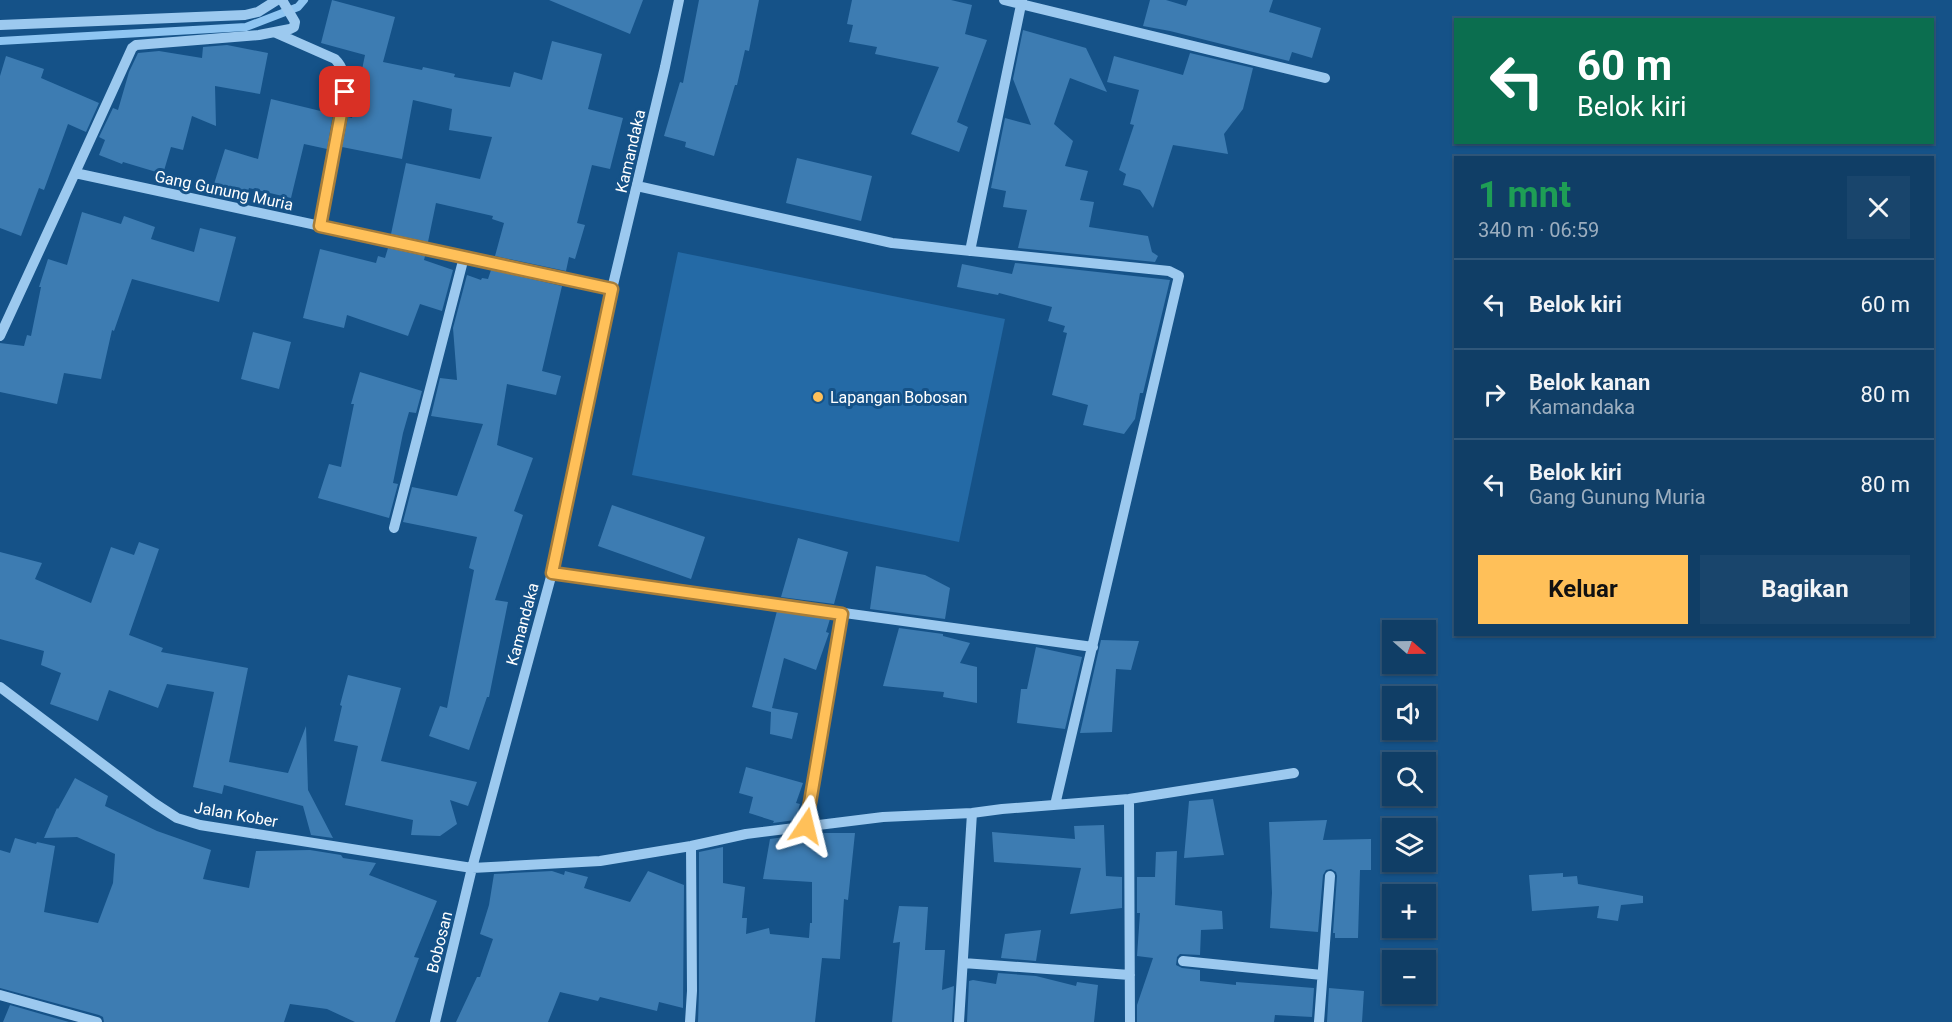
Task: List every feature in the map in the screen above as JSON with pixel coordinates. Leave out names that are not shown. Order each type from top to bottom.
[{"type":"street","name":"Kamandaka","points":[[472,868],[552,573],[612,289],[679,0]]},
{"type":"street","points":[[1004,0],[1021,2],[1325,78]]},
{"type":"street","points":[[0,25],[245,15],[258,12],[281,1],[296,21],[294,27],[276,33],[136,45],[132,48],[0,336]]},
{"type":"street","points":[[969,251],[1021,2]]},
{"type":"street","points":[[276,33],[334,59],[342,65],[344,73],[345,92],[320,226]]},
{"type":"street","name":"Gang Gunung Muria","points":[[75,173],[612,289]]},
{"type":"street","points":[[637,186],[892,243],[1169,271],[1180,278],[1055,805]]},
{"type":"street","points":[[394,528],[464,257]]},
{"type":"street","points":[[552,573],[1093,647]]},
{"type":"street","points":[[806,826],[842,614]]},
{"type":"street","name":"Jalan Kober","points":[[0,687],[177,818],[200,825],[472,868],[600,861],[692,846],[746,834],[806,826],[883,817],[972,813],[1129,799],[1294,773]]},
{"type":"street","points":[[1129,799],[1130,1022]]},
{"type":"street","points":[[959,1022],[972,813]]},
{"type":"street","points":[[690,1022],[692,846]]},
{"type":"street","name":"Bobosan","points":[[435,1022],[472,868]]},
{"type":"street","points":[[1318,1022],[1330,876]]},
{"type":"street","points":[[1183,961],[1322,975]]},
{"type":"street","points":[[963,963],[1130,975]]},
{"type":"street","points":[[0,996],[97,1022]]},
{"type":"shaded area","name":"Lapangan Bobosan","points":[[678,252],[1005,319],[959,542],[632,475]]},
{"type":"building","points":[[332,0],[395,17],[383,62],[422,70],[423,67],[455,74],[454,77],[510,87],[514,72],[542,80],[552,41],[602,54],[588,109],[623,118],[610,169],[592,165],[577,223],[585,225],[575,259],[569,257],[566,271],[495,256],[504,223],[492,219],[493,216],[436,203],[428,242],[391,234],[406,163],[480,179],[492,137],[449,130],[452,109],[413,100],[402,159],[342,147],[348,117],[352,118],[365,55],[321,43]]},
{"type":"building","points":[[549,0],[643,0],[630,34]]},
{"type":"building","points":[[699,0],[759,0],[749,51],[745,50],[737,85],[735,85],[714,156],[685,147],[686,142],[664,136],[680,82],[683,83]]},
{"type":"building","points":[[852,0],[951,0],[972,5],[965,34],[987,40],[957,122],[968,127],[959,152],[911,134],[939,67],[875,54],[877,47],[849,42],[853,25],[847,24]]},
{"type":"building","points":[[1150,0],[1166,0],[1186,6],[1188,0],[1273,0],[1269,12],[1321,28],[1312,58],[1292,52],[1289,61],[1143,26]]},
{"type":"building","points":[[1023,30],[1086,48],[1107,92],[1070,78],[1054,124],[1073,141],[1065,166],[1088,171],[1080,200],[1094,202],[1089,227],[1148,236],[1152,252],[1158,256],[1155,262],[1018,248],[1027,210],[1003,207],[1006,191],[991,188],[1005,118],[1031,125],[1013,79]]},
{"type":"building","points":[[227,45],[268,53],[260,94],[215,86],[216,126],[192,116],[183,150],[171,147],[163,174],[123,162],[122,164],[99,155],[105,140],[99,137],[113,108],[118,110],[129,72],[138,53],[159,51],[202,58],[203,47]]},
{"type":"building","points":[[1190,53],[1253,68],[1243,109],[1224,134],[1228,154],[1173,145],[1153,208],[1140,190],[1123,185],[1126,174],[1119,170],[1134,125],[1130,124],[1139,90],[1107,82],[1114,56],[1183,75]]},
{"type":"building","points":[[6,56],[44,69],[41,78],[99,103],[86,132],[68,124],[44,190],[39,188],[21,236],[0,228],[0,76]]},
{"type":"building","points":[[271,99],[333,114],[327,149],[304,144],[291,198],[249,188],[247,194],[214,184],[225,149],[258,159]]},
{"type":"building","points":[[797,158],[872,176],[861,221],[786,203]]},
{"type":"building","points":[[82,212],[121,224],[124,216],[155,227],[151,239],[194,252],[200,228],[236,237],[219,302],[132,279],[114,331],[112,330],[101,379],[64,373],[57,404],[0,392],[0,343],[24,346],[27,335],[31,336],[41,287],[39,287],[48,259],[67,265]]},
{"type":"building","points":[[388,248],[425,256],[424,260],[453,270],[442,311],[420,304],[408,336],[347,315],[344,328],[303,318],[320,249],[376,263],[378,256],[385,258]]},
{"type":"building","points":[[1015,263],[1170,280],[1143,393],[1140,393],[1135,419],[1124,434],[1083,425],[1088,405],[1052,395],[1067,333],[1063,332],[1065,326],[1048,321],[1052,307],[999,293],[998,295],[957,287],[962,264],[1012,274]]},
{"type":"building","points":[[491,270],[562,286],[542,371],[561,376],[556,395],[507,384],[497,445],[533,458],[514,511],[523,515],[495,600],[508,602],[489,697],[487,697],[469,750],[429,736],[440,706],[447,708],[474,570],[469,568],[477,537],[403,522],[412,487],[457,496],[483,424],[431,416],[440,378],[457,380],[453,328],[467,275],[481,280],[482,278],[488,279]]},
{"type":"building","points":[[253,332],[291,342],[279,389],[241,379]]},
{"type":"building","points":[[360,372],[422,391],[416,413],[409,412],[403,433],[393,483],[398,484],[389,518],[318,498],[329,464],[341,467],[354,404],[351,404]]},
{"type":"building","points":[[612,505],[705,537],[691,579],[598,546]]},
{"type":"building","points":[[798,538],[848,552],[834,604],[781,597]]},
{"type":"building","points":[[139,542],[159,549],[129,635],[163,648],[161,652],[248,668],[229,762],[288,773],[306,726],[308,790],[333,838],[311,835],[303,806],[224,785],[222,794],[193,787],[214,692],[167,684],[158,708],[109,690],[98,721],[50,704],[61,673],[41,665],[44,651],[0,639],[0,552],[42,563],[35,579],[91,603],[111,547],[134,555]]},
{"type":"building","points":[[876,566],[925,575],[950,588],[945,619],[870,609]]},
{"type":"building","points":[[777,611],[830,619],[826,632],[829,633],[816,670],[784,658],[772,708],[798,713],[792,739],[770,734],[771,712],[752,707]]},
{"type":"building","points":[[899,628],[943,634],[943,636],[970,643],[960,663],[977,667],[977,703],[943,697],[944,692],[883,686]]},
{"type":"building","points":[[1101,640],[1139,641],[1131,670],[1116,669],[1112,732],[1080,733]]},
{"type":"building","points":[[1036,647],[1082,657],[1065,729],[1017,723],[1021,689],[1027,689]]},
{"type":"building","points":[[348,675],[401,688],[381,761],[477,782],[468,806],[450,800],[457,824],[440,836],[411,835],[413,820],[345,805],[358,746],[334,741]]},
{"type":"building","points":[[746,767],[803,783],[796,803],[800,804],[795,820],[773,823],[774,821],[749,813],[753,797],[739,793]]},
{"type":"building","points":[[75,778],[108,796],[105,806],[157,831],[211,850],[203,879],[249,888],[256,851],[310,850],[376,863],[369,875],[437,901],[414,957],[419,958],[395,1022],[355,1022],[327,1009],[290,1004],[284,1022],[104,1022],[103,1017],[99,1015],[0,988],[0,850],[10,853],[15,838],[55,846],[44,912],[98,923],[113,883],[115,854],[77,837],[44,838],[57,808]]},
{"type":"building","points":[[1213,799],[1224,855],[1184,858],[1189,801]]},
{"type":"building","points":[[1327,820],[1323,840],[1371,839],[1371,870],[1360,870],[1358,938],[1335,938],[1335,933],[1333,933],[1337,876],[1336,872],[1331,869],[1326,870],[1323,875],[1318,932],[1270,928],[1272,893],[1269,822]]},
{"type":"building","points":[[1104,825],[1106,876],[1122,877],[1122,908],[1070,914],[1081,868],[994,862],[992,832],[1075,839],[1074,826]]},
{"type":"building","points":[[813,833],[855,833],[848,900],[844,899],[840,959],[822,958],[815,1022],[698,1022],[699,852],[723,847],[723,883],[745,887],[742,918],[747,918],[746,934],[769,928],[770,934],[809,938],[810,923],[812,923],[812,882],[763,879],[770,839]]},
{"type":"building","points":[[1177,851],[1175,905],[1222,911],[1223,929],[1201,930],[1200,955],[1180,954],[1176,965],[1200,970],[1200,981],[1314,988],[1312,1017],[1275,1015],[1274,1022],[1137,1022],[1137,1005],[1153,958],[1137,956],[1140,913],[1137,913],[1137,877],[1155,877],[1156,852]]},
{"type":"building","points":[[552,871],[564,875],[565,871],[588,877],[584,888],[630,902],[648,871],[684,885],[683,1008],[659,1002],[657,1011],[600,997],[598,1001],[560,992],[548,1022],[456,1022],[477,977],[480,977],[493,939],[480,934],[489,905],[494,874]]},
{"type":"building","points":[[1563,873],[1563,877],[1577,876],[1578,884],[1643,896],[1643,903],[1621,905],[1618,921],[1597,918],[1599,906],[1532,911],[1529,875]]},
{"type":"building","points":[[899,906],[928,907],[925,950],[945,950],[942,990],[954,986],[952,1022],[892,1022],[900,942],[893,943]]},
{"type":"building","points":[[1041,930],[1036,961],[1001,958],[1005,934]]},
{"type":"building","points":[[998,973],[1036,976],[1076,986],[1077,982],[1098,985],[1094,1022],[967,1022],[969,981],[996,984]]},
{"type":"building","points":[[1329,988],[1364,991],[1362,1022],[1327,1022]]},
{"type":"building","points":[[10,1005],[69,1022],[3,1022]]},
{"type":"waterway","points":[[0,41],[246,27],[298,7],[304,0]]},
{"type":"place","name":"Lapangan Bobosan","points":[[818,397]]},
{"type":"route","points":[[345,92],[320,226],[612,289],[552,573],[842,614],[806,826]]}]
